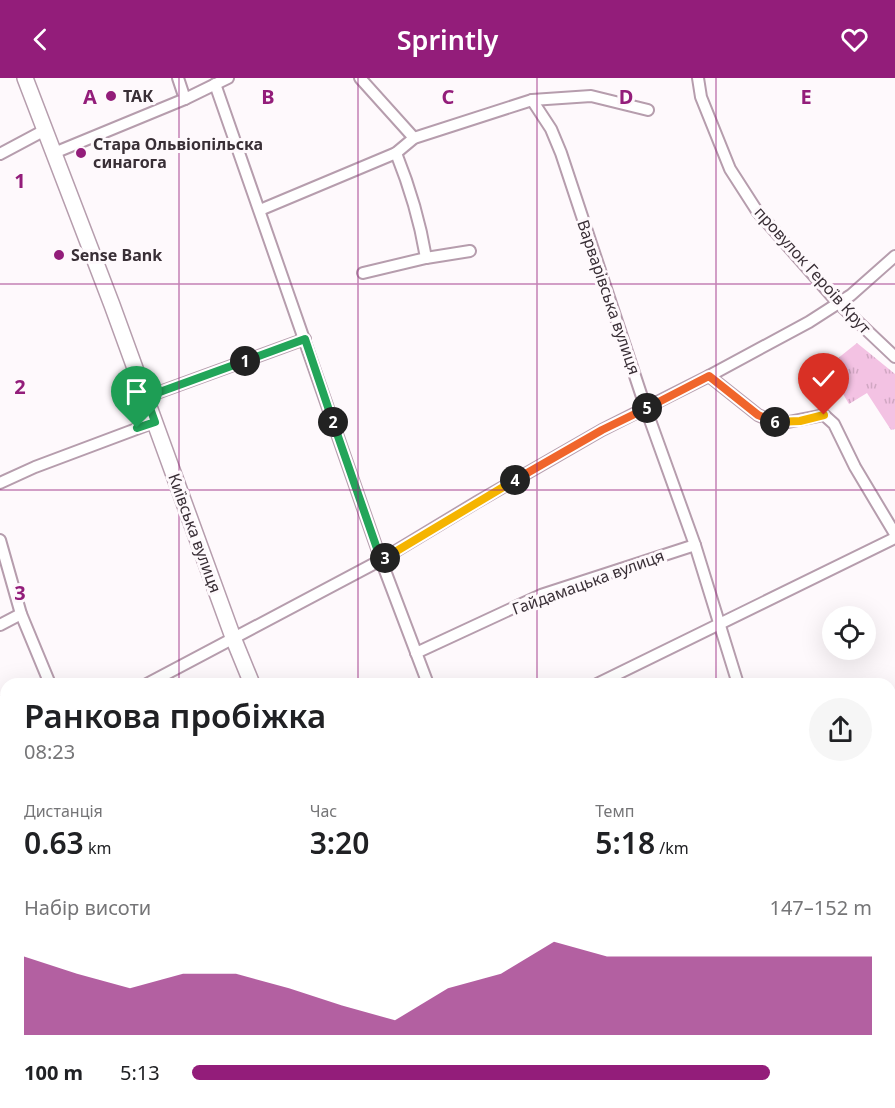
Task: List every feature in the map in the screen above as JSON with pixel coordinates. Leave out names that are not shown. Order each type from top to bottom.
[{"type":"main road","name":"Київська вулиця","points":[[25,78],[250,678]]},
{"type":"street","points":[[178,78],[185,99]]},
{"type":"street","points":[[54,153],[185,99],[228,78]]},
{"type":"street","points":[[360,78],[414,138]]},
{"type":"street","name":"провулок Героїв Крут","points":[[698,78],[701,98],[730,169],[757,211],[838,303],[895,357]]},
{"type":"street","points":[[215,84],[381,560],[426,678]]},
{"type":"street","points":[[260,210],[396,153],[414,138],[532,100],[591,96],[648,110]]},
{"type":"street","name":"Варварівська вулиця","points":[[532,100],[551,129],[561,153],[646,409],[695,544],[736,678]]},
{"type":"street","points":[[0,154],[45,130]]},
{"type":"street","points":[[396,153],[410,187],[420,223],[426,258]]},
{"type":"street","points":[[363,273],[426,258],[470,252]]},
{"type":"street","points":[[159,678],[381,560],[602,430],[809,322],[851,295],[895,256]]},
{"type":"street","points":[[146,397],[305,339]]},
{"type":"street","points":[[609,678],[895,536],[855,467],[834,424],[824,415],[778,424],[758,415],[709,376]]},
{"type":"street","points":[[0,483],[155,422]]},
{"type":"street","points":[[0,540],[21,614],[48,678]]},
{"type":"street","name":"Гайдамацька вулиця","points":[[416,653],[541,596],[695,544]]},
{"type":"street","points":[[0,625],[21,614]]},
{"type":"green space","points":[[857,343],[895,374],[895,429],[891,430],[867,393],[849,404],[827,367]]},
{"type":"place","name":"ТАК","points":[[111,96]]},
{"type":"place","name":"Стара Ольвіопільска синагога","points":[[81,153]]},
{"type":"place","name":"Sense Bank","points":[[59,255]]},
{"type":"route","points":[[137,428],[155,422],[146,397],[305,339],[381,560],[602,430],[709,376],[758,415],[778,424],[824,415]]}]
